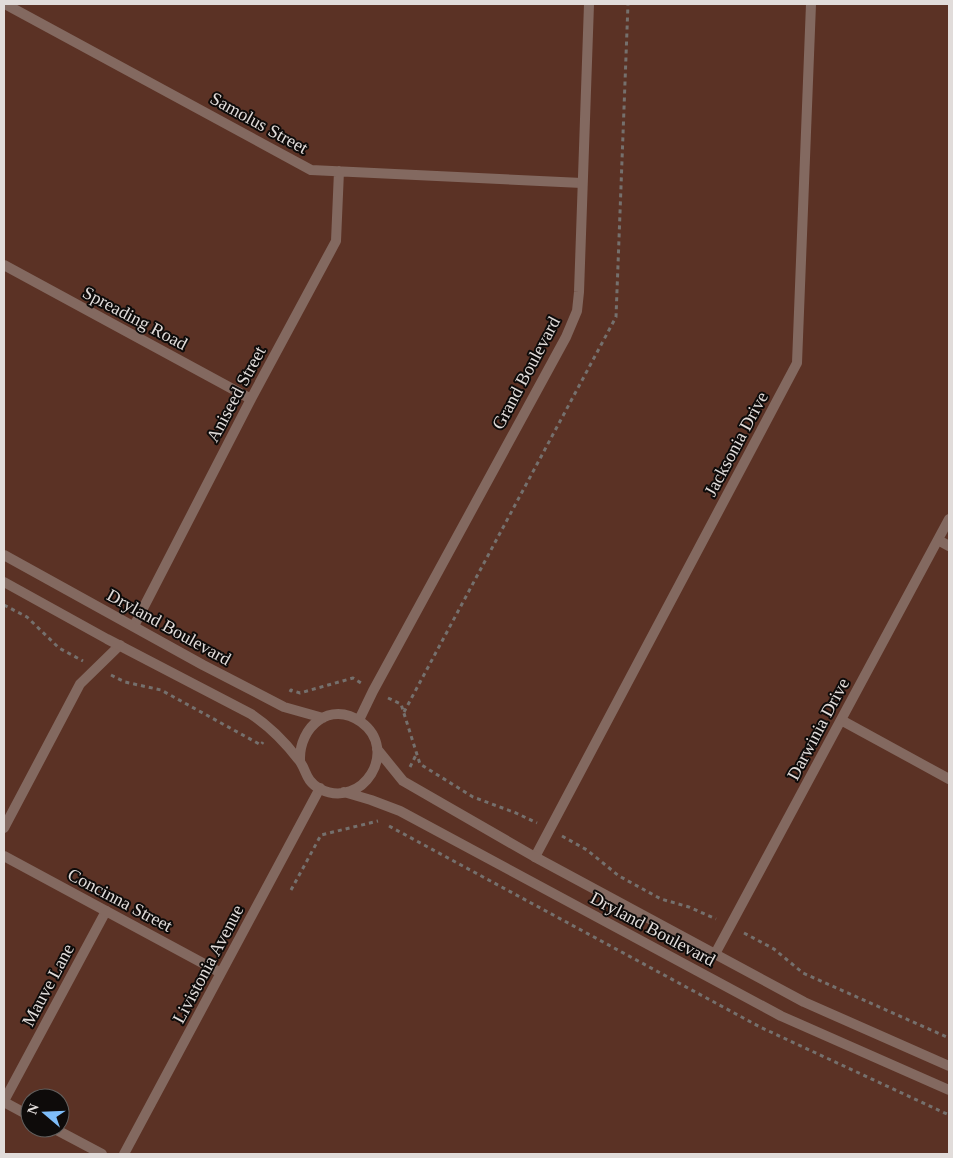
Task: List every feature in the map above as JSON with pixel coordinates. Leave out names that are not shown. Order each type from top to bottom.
[{"type":"street","name":"Samolus Street","points":[[5,4],[311,170],[582,183]]},
{"type":"street","name":"Grand Boulevard","points":[[359,720],[566,337],[577,311],[589,4]]},
{"type":"street","name":"Jacksonia Drive","points":[[535,857],[796,363],[811,4]]},
{"type":"street","name":"Aniseed Street","points":[[134,626],[251,399],[336,241],[339,171]]},
{"type":"street","name":"Spreading Road","points":[[4,265],[251,399]]},
{"type":"street","name":"Darwinia Drive","points":[[715,954],[949,519]]},
{"type":"street","points":[[938,540],[949,546]]},
{"type":"street","name":"Dryland Boulevard","points":[[4,555],[284,707],[323,718]]},
{"type":"street","points":[[4,582],[252,714],[271,728],[300,760]]},
{"type":"street","points":[[4,828],[80,684],[120,645]]},
{"type":"street","points":[[342,714],[359,720],[373,735],[378,756],[375,767],[371,776],[364,784],[354,790],[331,792],[320,788],[310,781],[304,772],[300,760],[300,750],[304,735],[314,723],[323,718],[342,714]]},
{"type":"street","points":[[841,720],[949,779]]},
{"type":"street","name":"Dryland Boulevard","points":[[377,749],[403,781],[535,857],[804,1002],[949,1066]]},
{"type":"street","name":"Livistonia Avenue","points":[[124,1154],[320,788]]},
{"type":"street","name":"Dryland Boulevard","points":[[344,792],[400,811],[781,1016],[949,1090]]},
{"type":"street","name":"Concinna Street","points":[[4,856],[221,973]]},
{"type":"street","name":"Mauve Lane","points":[[4,1101],[106,911]]},
{"type":"street","points":[[4,1101],[20,1110]]},
{"type":"street","points":[[70,1137],[102,1154]]},
{"type":"path","points":[[4,605],[27,617],[59,648],[95,668],[125,682],[161,690],[261,746]]},
{"type":"path","points":[[415,748],[420,764],[473,797],[516,813]]},
{"type":"path","points":[[403,781],[417,754]]},
{"type":"path","points":[[291,890],[321,836],[376,820],[382,822],[389,808]]},
{"type":"path","points":[[571,841],[587,850],[619,876],[661,899],[689,907]]},
{"type":"path","points":[[774,949],[803,973],[949,1038]]},
{"type":"shaded area","points":[[4,4],[949,4],[949,1154],[4,1154]]}]
